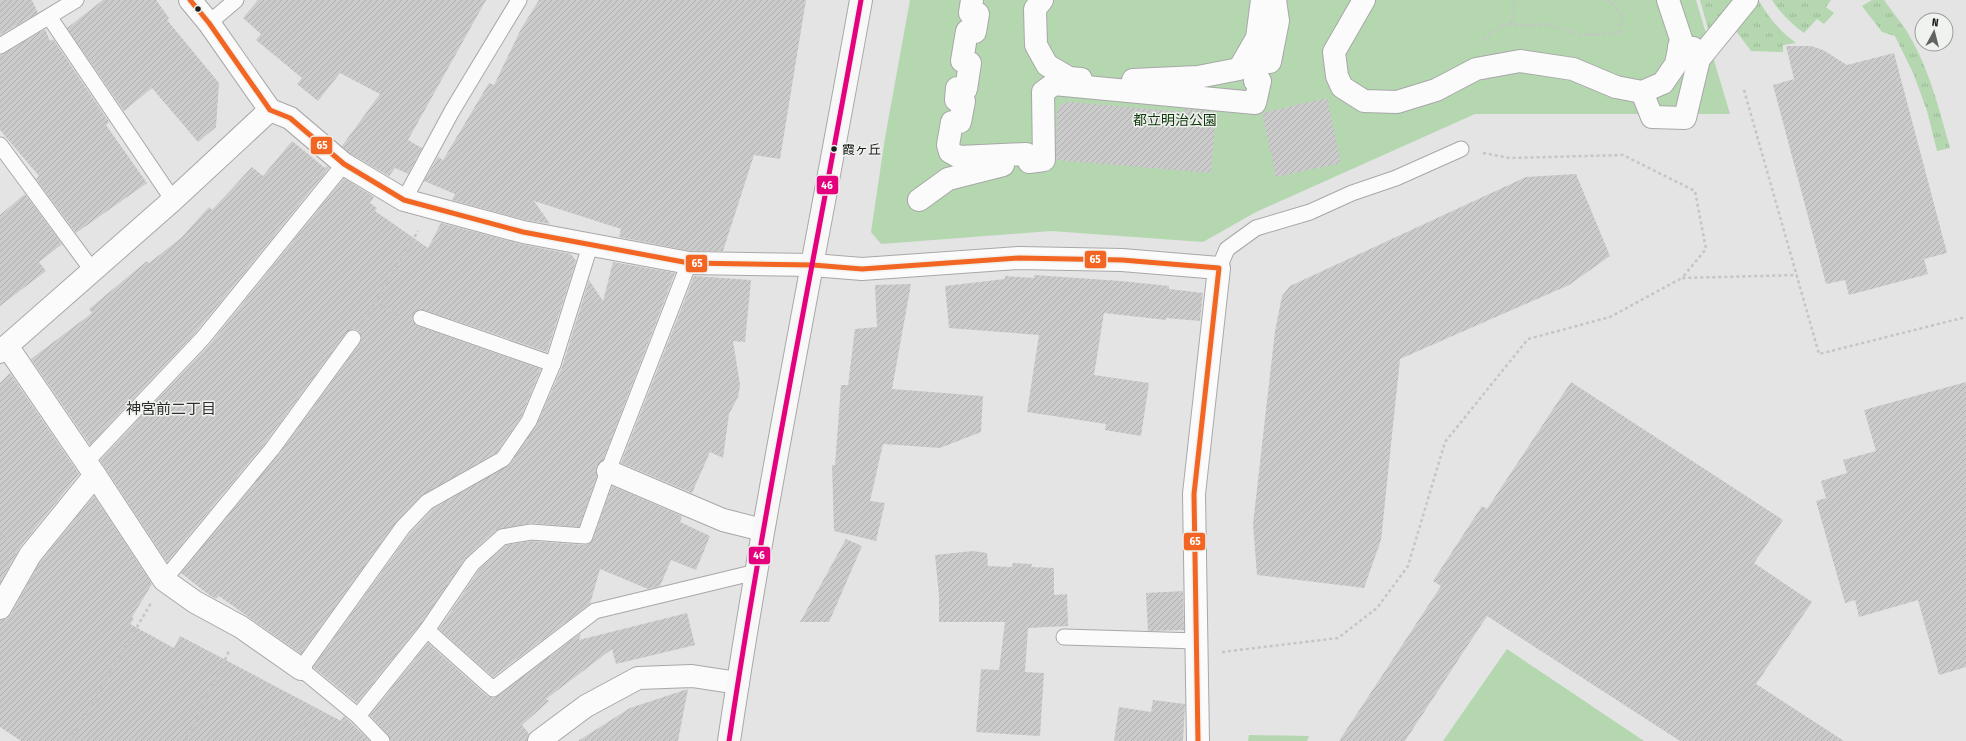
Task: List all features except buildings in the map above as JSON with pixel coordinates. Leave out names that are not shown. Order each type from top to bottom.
[{"type":"main road","points":[[730,741],[763,530],[813,265],[860,0]]},
{"type":"street","points":[[190,0],[209,23],[270,110],[290,118],[344,164],[404,200],[523,232],[689,264],[813,265],[862,269],[1019,258],[1122,260],[1218,268],[1194,494],[1198,741]]},
{"type":"street","points":[[972,0],[970,13],[978,14],[975,32],[967,31],[962,61],[970,63],[966,89],[958,88],[956,100],[964,101],[960,122],[952,122],[948,145],[950,152],[959,157],[1026,154],[1030,162],[1044,160],[1043,92],[1054,84],[1255,103],[1260,81],[1255,81],[1254,64],[1270,62],[1278,21],[1275,0]]},
{"type":"street","points":[[1042,0],[1035,9],[1036,45],[1047,66],[1069,78],[1116,81],[1198,77],[1239,69],[1257,38],[1262,0]]},
{"type":"street","points":[[1364,0],[1334,52],[1337,76],[1342,87],[1364,101],[1397,102],[1436,90],[1476,69],[1520,61],[1573,69],[1616,87],[1642,92],[1663,83],[1676,64],[1681,39],[1668,0]]},
{"type":"street","points":[[1642,92],[1652,117],[1685,118],[1699,59],[1747,0]]},
{"type":"street","points":[[1679,47],[1693,48],[1699,59]]},
{"type":"street","points":[[919,200],[948,179],[1028,158],[1037,154],[1038,76],[1047,66]]},
{"type":"street","points":[[270,110],[173,200],[3,349],[91,468],[164,580],[195,602],[241,627],[301,669]]},
{"type":"street","points":[[0,608],[30,555],[91,468]]},
{"type":"street","points":[[608,470],[723,520],[763,530]]},
{"type":"street","points":[[539,741],[586,706],[638,678],[692,676],[738,683]]},
{"type":"lane","points":[[0,46],[50,18],[76,0]]},
{"type":"lane","points":[[209,23],[236,0]]},
{"type":"lane","points":[[404,200],[452,111],[519,0]]},
{"type":"lane","points":[[50,18],[173,200]]},
{"type":"lane","points":[[0,145],[92,270]]},
{"type":"lane","points":[[1218,268],[1227,249],[1256,228],[1310,212],[1352,193],[1396,178],[1461,149]]},
{"type":"lane","points":[[91,468],[203,338],[344,164]]},
{"type":"lane","points":[[382,741],[358,716],[301,669],[403,527],[427,502],[503,459],[529,421],[553,364],[590,246]]},
{"type":"lane","points":[[358,716],[427,630],[472,564],[502,537],[531,532],[585,536],[608,470],[689,264]]},
{"type":"lane","points":[[421,318],[553,364]]},
{"type":"lane","points":[[164,580],[272,449],[353,338]]},
{"type":"lane","points":[[427,630],[493,689],[595,611],[756,572]]},
{"type":"lane","points":[[1064,637],[1197,648]]},
{"type":"path","points":[[1511,24],[1515,9],[1514,0]]},
{"type":"path","points":[[1483,68],[1475,46],[1501,26],[1511,24],[1528,26],[1546,24],[1581,35],[1620,33],[1622,15],[1610,1],[1607,0]]},
{"type":"path","points":[[1744,90],[1819,354],[1966,317]]},
{"type":"path","points":[[1197,648],[1338,638],[1377,608],[1408,566],[1445,442],[1528,339],[1610,317],[1682,278],[1706,249],[1695,191],[1623,155],[1510,158],[1461,149]]},
{"type":"path","points":[[353,338],[432,208]]},
{"type":"path","points":[[1682,278],[1797,275]]},
{"type":"path","points":[[70,741],[164,580]]},
{"type":"path","points":[[186,741],[241,627]]},
{"type":"path","points":[[296,741],[322,686]]},
{"type":"green space","name":"都立明治公園","points":[[910,0],[1696,0],[1730,114],[1475,114],[1256,212],[1203,242],[1051,231],[881,244],[871,232],[885,138]]},
{"type":"green space","points":[[1700,0],[1731,0],[1734,3],[1712,43]]},
{"type":"green space","points":[[1772,0],[1831,0],[1826,7],[1834,13],[1824,24],[1817,19],[1804,33],[1779,10]]},
{"type":"green space","points":[[1872,0],[1884,0],[1906,30],[1914,43],[1914,52],[1918,52],[1927,72],[1950,148],[1937,151],[1927,111],[1914,75],[1895,36],[1882,32],[1862,6]]},
{"type":"green space","points":[[1759,1],[1775,24],[1796,43],[1783,45],[1783,52],[1751,51],[1736,31],[1748,8]]},
{"type":"green space","points":[[1507,649],[1644,741],[1443,741]]},
{"type":"green space","points":[[1249,735],[1309,736],[1307,741],[1248,741]]},
{"type":"transit line","name":"65","points":[[190,0],[209,23],[270,110],[290,118],[344,164],[404,200],[523,232],[689,263],[813,265],[862,269],[1019,258],[1122,260],[1219,268],[1194,494],[1198,741]]},
{"type":"transit line","name":"46","points":[[729,741],[743,648],[775,463],[861,0]]},
{"type":"place","name":"霞ヶ丘","points":[[834,149]]},
{"type":"district","name":"神宮前二丁目","points":[[171,409]]}]
